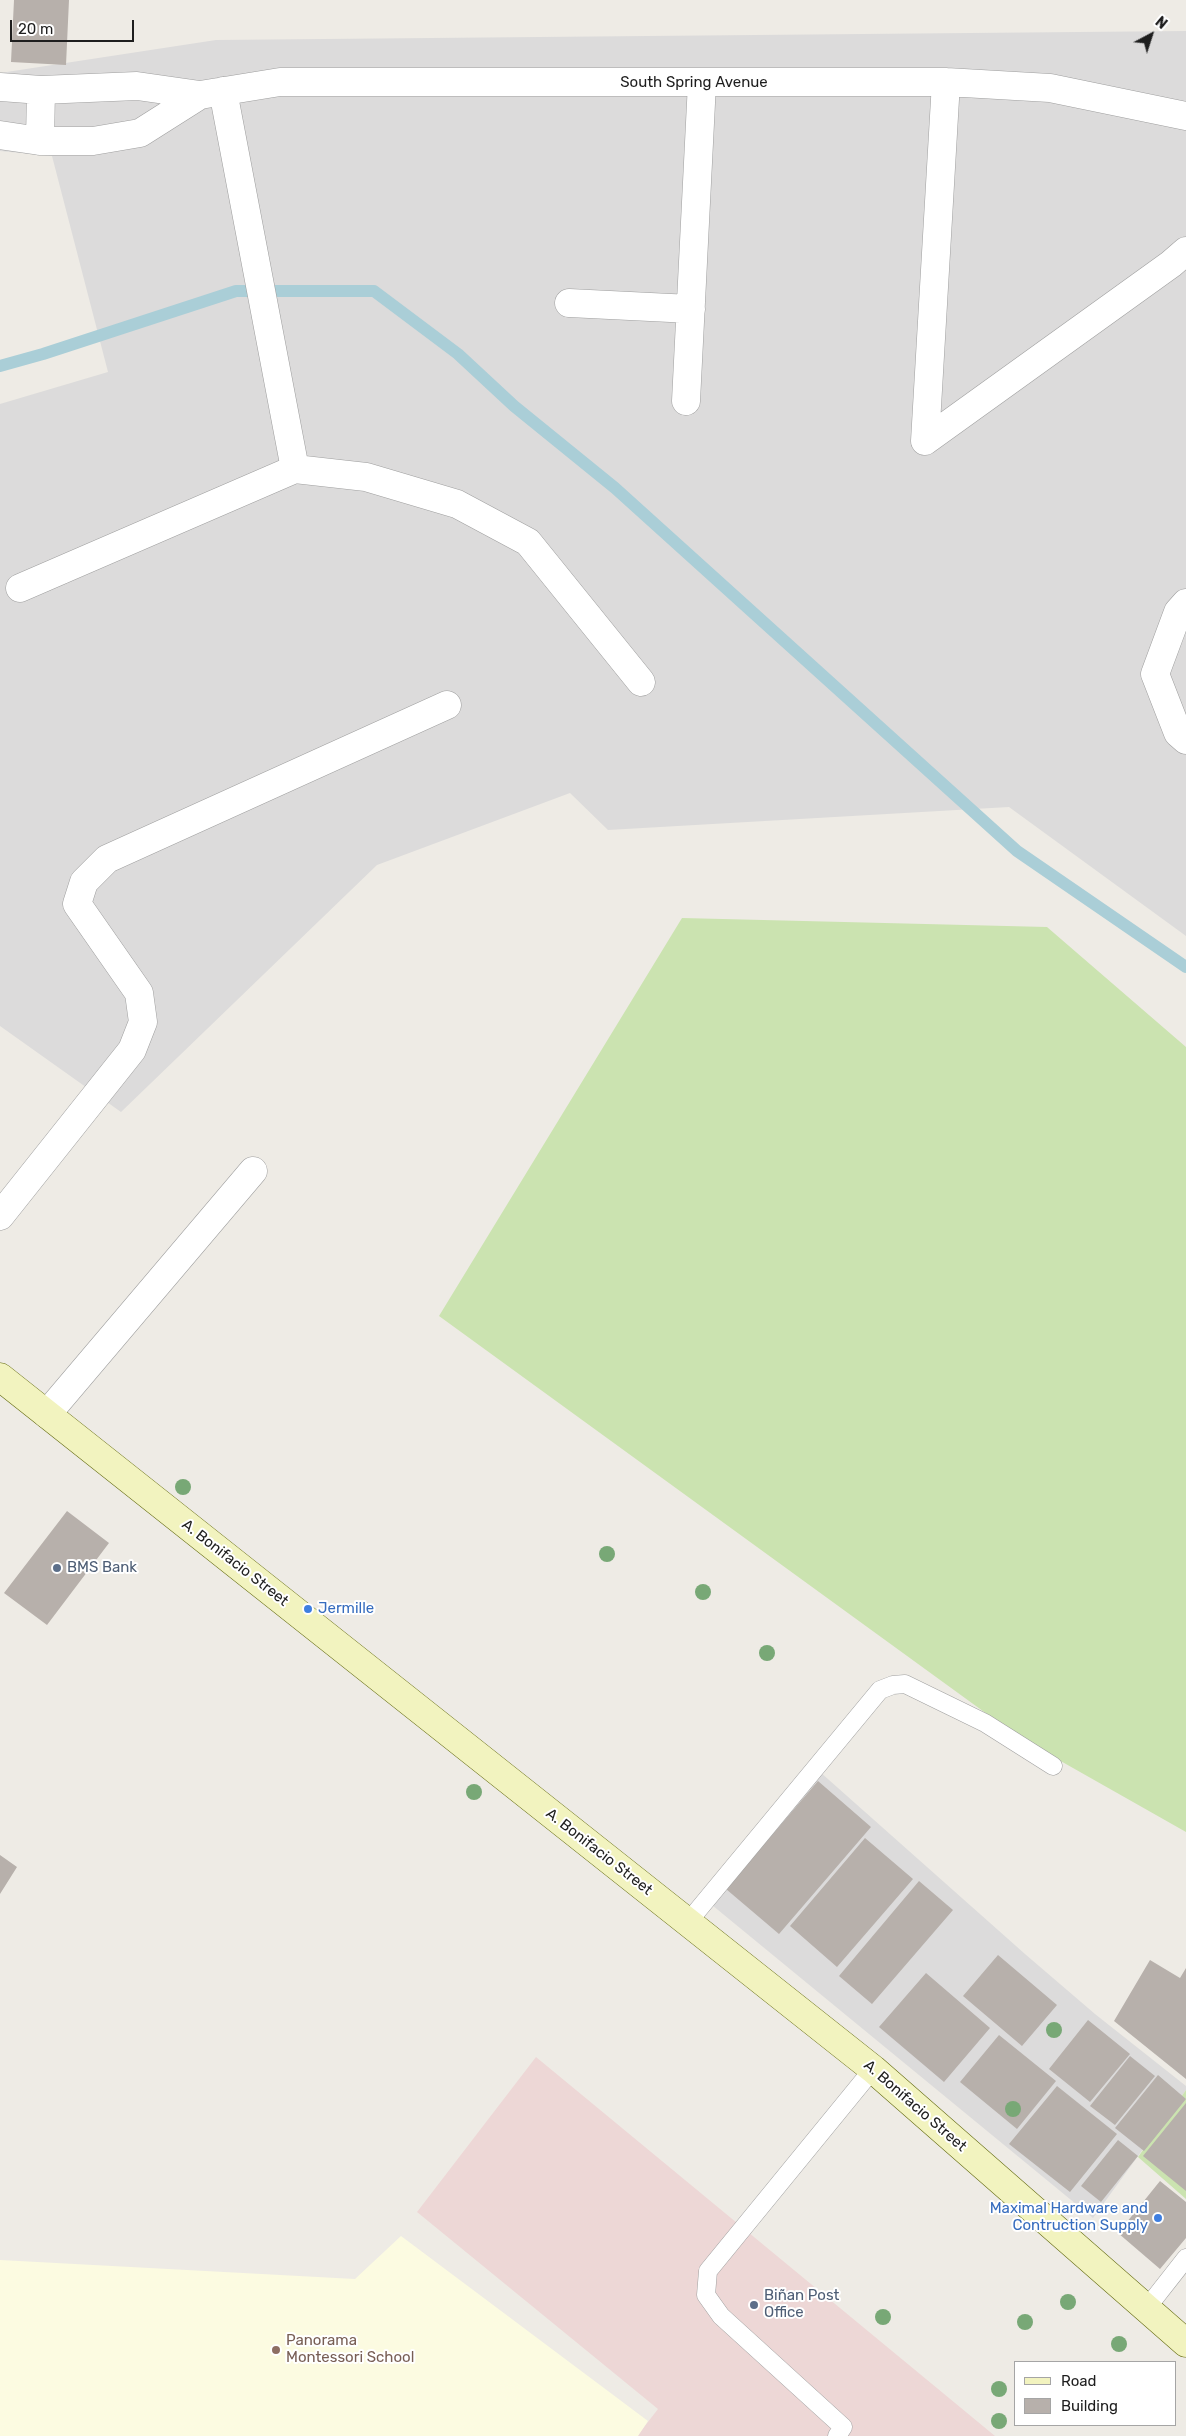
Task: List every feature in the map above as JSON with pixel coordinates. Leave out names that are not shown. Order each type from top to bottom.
[{"type":"main road","name":"A. Bonifacio Street","points":[[0,1377],[873,2069],[1186,2342]]},
{"type":"street","name":"South Spring Avenue","points":[[0,86],[41,90],[137,86],[211,93],[280,82],[946,82],[1050,88],[1186,116]]},
{"type":"street","points":[[946,82],[926,441],[1171,264],[1186,250]]},
{"type":"street","points":[[686,402],[702,83]]},
{"type":"street","points":[[40,141],[41,90]]},
{"type":"street","name":"South Spring Avenue","points":[[0,135],[40,141],[101,140],[140,133],[211,93]]},
{"type":"street","points":[[211,93],[255,263],[295,469]]},
{"type":"street","points":[[570,304],[691,309]]},
{"type":"street","points":[[20,588],[295,469],[366,477],[457,504],[528,542],[641,682]]},
{"type":"street","points":[[1186,603],[1178,612],[1154,674],[1178,733],[1186,740]]},
{"type":"street","points":[[0,1216],[132,1050],[143,1022],[139,993],[77,904],[84,882],[107,859],[447,705]]},
{"type":"street","points":[[47,1414],[253,1172]]},
{"type":"lane","points":[[688,1922],[880,1690],[893,1685],[905,1684],[985,1723],[1053,1766]]},
{"type":"lane","points":[[844,2433],[721,2316],[706,2295],[708,2271],[873,2069]]},
{"type":"lane","points":[[1146,2309],[1186,2258]]},
{"type":"shaded area","points":[[1186,31],[1186,936],[1009,807],[608,830],[570,793],[377,865],[121,1112],[0,1026],[0,404],[108,372],[52,156],[0,151],[0,73],[216,40]]},
{"type":"shaded area","points":[[811,1764],[1025,1954],[1095,2014],[1186,2086],[1186,2090],[1093,2218],[701,1896]]},
{"type":"shaded area","points":[[536,2057],[995,2436],[637,2436],[658,2409],[417,2212]]},
{"type":"shaded area","name":"Panorama Montessori School","points":[[401,2236],[648,2421],[638,2436],[0,2436],[0,2260],[355,2279]]},
{"type":"green space","points":[[682,918],[1047,927],[1186,1047],[1186,1832],[1020,1738],[439,1316]]},
{"type":"green space","points":[[1186,2090],[1186,2199],[1138,2157]]},
{"type":"building","points":[[14,0],[69,0],[66,65],[11,62]]},
{"type":"building","name":"BMS Bank","points":[[67,1511],[109,1543],[47,1625],[4,1593]]},
{"type":"building","points":[[818,1781],[871,1827],[779,1934],[726,1889]]},
{"type":"building","points":[[865,1838],[913,1879],[837,1967],[790,1926]]},
{"type":"building","points":[[0,1855],[17,1867],[0,1894]]},
{"type":"building","points":[[919,1881],[953,1910],[872,2004],[839,1976]]},
{"type":"building","points":[[998,1955],[1057,2005],[1022,2046],[963,1996]]},
{"type":"building","points":[[1150,1960],[1180,1978],[1186,1968],[1186,2079],[1114,2021]]},
{"type":"building","points":[[926,1973],[990,2028],[944,2082],[879,2027]]},
{"type":"building","points":[[1088,2020],[1130,2054],[1090,2102],[1049,2069]]},
{"type":"building","points":[[999,2035],[1056,2081],[1017,2129],[960,2082]]},
{"type":"building","points":[[1130,2056],[1155,2076],[1115,2125],[1090,2106]]},
{"type":"building","points":[[1158,2075],[1186,2099],[1144,2151],[1115,2128]]},
{"type":"building","points":[[1057,2086],[1117,2134],[1070,2192],[1009,2144]]},
{"type":"building","points":[[1186,2103],[1186,2191],[1143,2156]]},
{"type":"building","points":[[1118,2140],[1138,2156],[1101,2202],[1081,2186]]},
{"type":"building","name":"Maximal Hardware and Contruction Supply","points":[[1160,2181],[1186,2202],[1186,2238],[1160,2269],[1118,2233]]},
{"type":"waterway","points":[[0,366],[43,354],[236,291],[374,291],[458,354],[514,406],[615,488],[1017,851],[1186,967]]},
{"type":"place","name":"BMS Bank","points":[[57,1568]]},
{"type":"place","name":"Jermille","points":[[308,1609]]},
{"type":"place","name":"Maximal Hardware and Contruction Supply","points":[[1158,2218]]},
{"type":"place","name":"Biñan Post Office","points":[[754,2305]]},
{"type":"place","name":"Panorama Montessori School","points":[[276,2350]]}]
